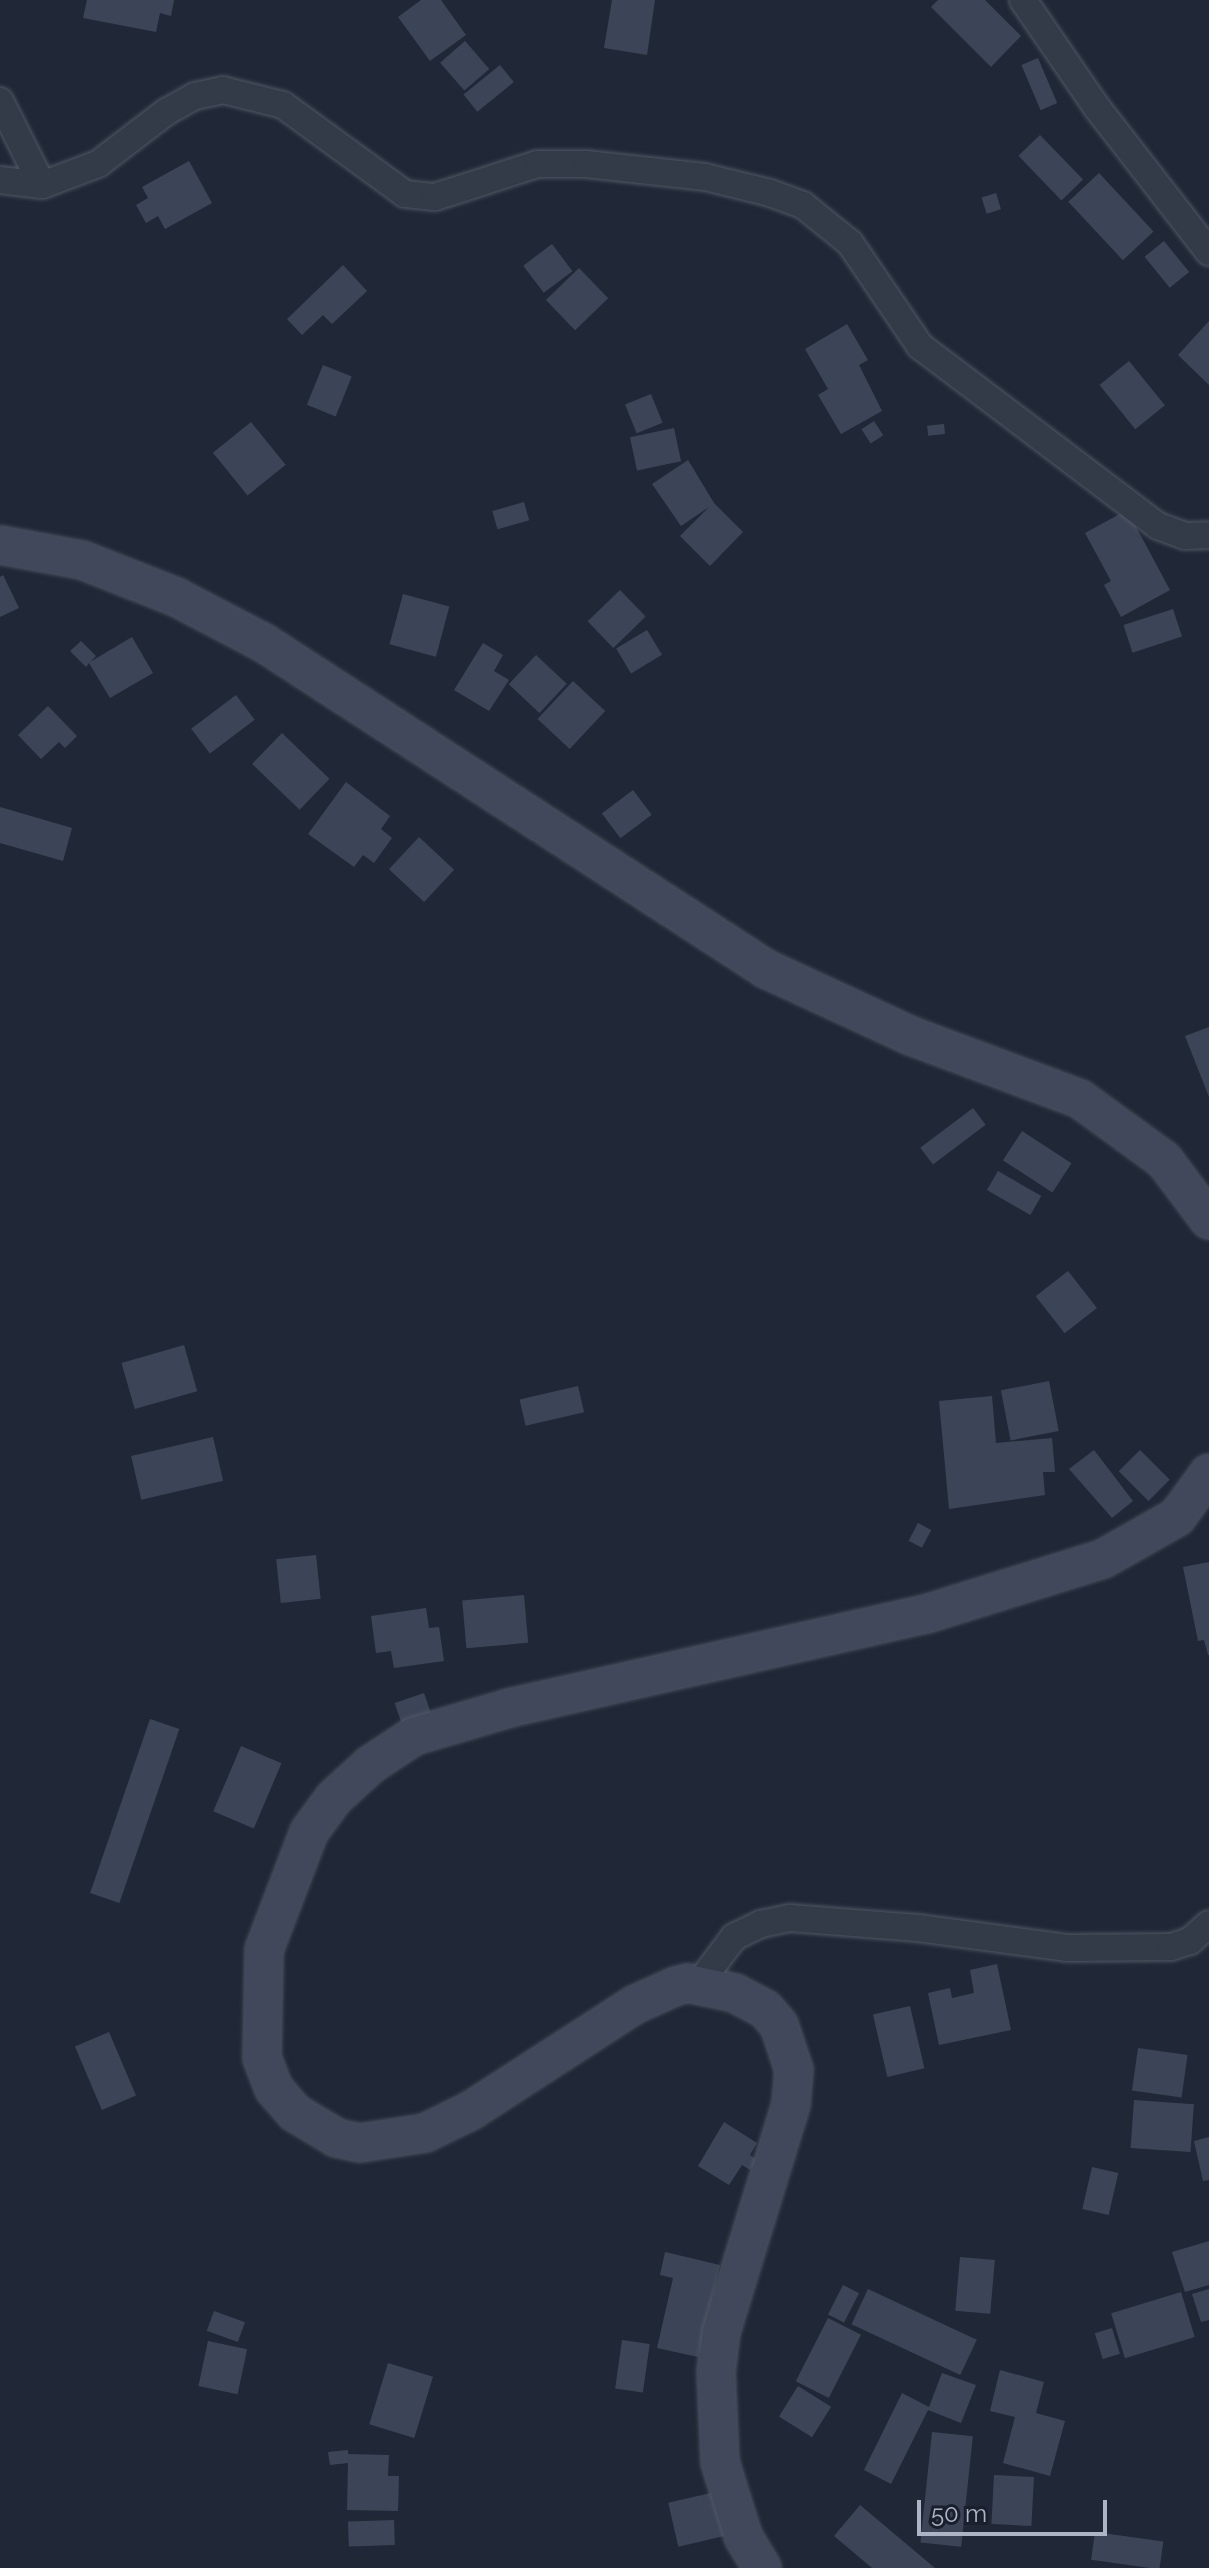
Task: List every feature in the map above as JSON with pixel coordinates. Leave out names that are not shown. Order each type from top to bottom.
[{"type":"main road","points":[[0,545],[82,560],[176,597],[264,643],[766,969],[911,1036],[1080,1099],[1164,1160],[1209,1220]]},
{"type":"main road","points":[[762,2568],[743,2536],[720,2462],[716,2372],[721,2332],[791,2104],[794,2070],[774,2017],[735,1993],[698,1985],[676,1986],[634,2005],[472,2110],[404,2139],[348,2143],[295,2113],[274,2089],[262,2058],[264,1950],[309,1832],[334,1798],[370,1765],[414,1736],[513,1707],[926,1614],[1103,1559],[1177,1517],[1209,1473]]},
{"type":"street","points":[[1023,0],[1098,109],[1209,252]]},
{"type":"street","points":[[0,180],[42,185],[98,164],[166,112],[195,96],[223,90],[283,105],[405,194],[435,197],[538,164],[586,164],[705,177],[770,193],[803,205],[850,243],[920,346],[1158,526],[1185,536],[1209,535]]},
{"type":"street","points":[[0,101],[42,185]]},
{"type":"street","points":[[698,1985],[734,1937],[761,1924],[790,1918],[918,1928],[1067,1948],[1171,1947],[1190,1941],[1209,1924]]},
{"type":"building","points":[[87,0],[174,0],[171,16],[160,13],[156,32],[83,18]]},
{"type":"building","points":[[421,0],[441,0],[466,35],[430,61],[398,17]]},
{"type":"building","points":[[612,0],[655,0],[647,55],[604,48]]},
{"type":"building","points":[[938,0],[985,0],[1021,36],[991,67],[931,7]]},
{"type":"building","points":[[465,41],[489,69],[464,91],[440,63]]},
{"type":"building","points":[[1038,58],[1057,103],[1041,110],[1021,65]]},
{"type":"building","points":[[500,65],[514,82],[477,112],[463,95]]},
{"type":"building","points":[[1040,135],[1083,180],[1061,200],[1018,156]]},
{"type":"building","points":[[189,161],[212,203],[165,229],[158,216],[146,223],[136,205],[148,198],[142,187]]},
{"type":"building","points":[[1099,173],[1154,232],[1123,260],[1068,202]]},
{"type":"building","points":[[996,193],[1001,209],[987,214],[982,197]]},
{"type":"building","points":[[1164,241],[1189,272],[1170,288],[1145,257]]},
{"type":"building","points":[[552,244],[572,271],[544,293],[523,266]]},
{"type":"building","points":[[343,265],[367,291],[332,324],[323,315],[302,335],[287,319]]},
{"type":"building","points":[[579,268],[608,298],[575,330],[546,300]]},
{"type":"building","points":[[1209,321],[1209,385],[1178,355]]},
{"type":"building","points":[[847,324],[868,360],[859,365],[882,411],[841,434],[818,395],[828,389],[805,349]]},
{"type":"building","points":[[1129,361],[1165,405],[1135,429],[1099,385]]},
{"type":"building","points":[[323,365],[352,377],[336,416],[307,405]]},
{"type":"building","points":[[651,394],[663,423],[637,433],[625,404]]},
{"type":"building","points":[[874,421],[883,435],[871,443],[861,429]]},
{"type":"building","points":[[251,422],[286,465],[248,496],[213,453]]},
{"type":"building","points":[[944,424],[945,434],[928,436],[927,426]]},
{"type":"building","points":[[674,428],[681,461],[637,471],[630,437]]},
{"type":"building","points":[[688,460],[714,503],[743,532],[710,566],[680,536],[709,507],[681,526],[652,484]]},
{"type":"building","points":[[524,502],[529,520],[498,529],[492,511]]},
{"type":"building","points":[[1127,510],[1170,590],[1121,617],[1104,585],[1111,581],[1085,533]]},
{"type":"building","points":[[3,575],[19,608],[0,617],[0,577]]},
{"type":"building","points":[[620,590],[646,617],[613,648],[588,621]]},
{"type":"building","points":[[403,594],[449,606],[436,657],[390,644]]},
{"type":"building","points":[[1173,609],[1182,637],[1133,653],[1124,625]]},
{"type":"building","points":[[647,630],[662,655],[631,673],[616,649]]},
{"type":"building","points":[[132,637],[153,673],[110,698],[89,663],[86,667],[70,651],[81,641],[96,656],[90,662]]},
{"type":"building","points":[[483,643],[503,655],[494,671],[509,680],[489,711],[454,690]]},
{"type":"building","points":[[536,655],[567,684],[539,713],[509,684]]},
{"type":"building","points":[[573,681],[605,711],[570,749],[538,719]]},
{"type":"building","points":[[236,695],[255,720],[210,753],[191,729]]},
{"type":"building","points":[[48,706],[77,736],[65,748],[59,742],[41,759],[18,735]]},
{"type":"building","points":[[282,733],[329,779],[300,810],[252,764]]},
{"type":"building","points":[[346,782],[390,816],[381,829],[392,838],[374,863],[363,855],[354,867],[308,834]]},
{"type":"building","points":[[633,790],[652,815],[621,838],[602,813]]},
{"type":"building","points":[[0,807],[72,828],[63,861],[0,843]]},
{"type":"building","points":[[419,837],[454,870],[424,902],[389,869]]},
{"type":"building","points":[[1209,1027],[1209,1097],[1185,1036]]},
{"type":"building","points":[[973,1108],[986,1125],[933,1164],[920,1148]]},
{"type":"building","points":[[1022,1131],[1071,1163],[1052,1192],[1003,1160]]},
{"type":"building","points":[[998,1171],[1041,1196],[1030,1215],[987,1190]]},
{"type":"building","points":[[1068,1271],[1097,1308],[1065,1333],[1036,1296]]},
{"type":"building","points":[[184,1345],[197,1391],[135,1409],[122,1363]]},
{"type":"building","points":[[1049,1381],[1059,1431],[1011,1440],[1001,1390]]},
{"type":"building","points":[[578,1386],[584,1412],[526,1426],[520,1399]]},
{"type":"building","points":[[992,1396],[996,1443],[1052,1438],[1055,1472],[1043,1472],[1045,1495],[949,1509],[939,1401]]},
{"type":"building","points":[[213,1437],[223,1481],[141,1500],[131,1456]]},
{"type":"building","points":[[1094,1450],[1133,1501],[1112,1518],[1069,1469]]},
{"type":"building","points":[[1140,1450],[1170,1480],[1148,1501],[1119,1471]]},
{"type":"building","points":[[918,1523],[931,1530],[922,1548],[909,1541]]},
{"type":"building","points":[[316,1555],[321,1599],[281,1603],[276,1559]]},
{"type":"building","points":[[1209,1562],[1208,1655],[1204,1640],[1198,1641],[1183,1567]]},
{"type":"building","points":[[524,1595],[528,1643],[466,1648],[462,1600]]},
{"type":"building","points":[[426,1608],[429,1628],[439,1627],[444,1661],[394,1668],[391,1651],[376,1653],[371,1616]]},
{"type":"building","points":[[424,1693],[432,1716],[403,1726],[395,1703]]},
{"type":"building","points":[[150,1719],[179,1729],[119,1903],[90,1893]]},
{"type":"building","points":[[241,1746],[282,1763],[254,1829],[213,1811]]},
{"type":"building","points":[[997,1964],[1011,2030],[939,2045],[928,1993],[950,1988],[952,1998],[974,1993],[970,1970]]},
{"type":"building","points":[[910,2006],[924,2068],[887,2077],[873,2015]]},
{"type":"building","points":[[109,2032],[136,2096],[102,2110],[75,2046]]},
{"type":"building","points":[[1138,2048],[1188,2055],[1182,2098],[1132,2091]]},
{"type":"building","points":[[1134,2100],[1194,2104],[1191,2152],[1131,2148]]},
{"type":"building","points":[[724,2122],[757,2143],[750,2155],[757,2160],[750,2170],[742,2165],[729,2185],[698,2166]]},
{"type":"building","points":[[1209,2137],[1209,2180],[1203,2181],[1194,2141]]},
{"type":"building","points":[[1092,2167],[1118,2173],[1109,2215],[1082,2209]]},
{"type":"building","points":[[1209,2241],[1209,2285],[1185,2292],[1172,2252]]},
{"type":"building","points":[[665,2252],[720,2265],[698,2357],[657,2348],[673,2278],[660,2275]]},
{"type":"building","points":[[960,2257],[995,2260],[990,2314],[955,2311]]},
{"type":"building","points":[[843,2285],[859,2293],[844,2323],[828,2314]]},
{"type":"building","points":[[868,2289],[977,2340],[960,2375],[852,2324]]},
{"type":"building","points":[[1209,2289],[1209,2320],[1201,2322],[1192,2294]]},
{"type":"building","points":[[1181,2292],[1195,2337],[1125,2358],[1111,2313]]},
{"type":"building","points":[[214,2311],[245,2322],[238,2342],[207,2331]]},
{"type":"building","points":[[828,2318],[861,2335],[829,2398],[796,2381]]},
{"type":"building","points":[[1112,2328],[1120,2354],[1103,2359],[1095,2333]]},
{"type":"building","points":[[622,2340],[650,2344],[643,2392],[615,2389]]},
{"type":"building","points":[[208,2341],[247,2349],[238,2394],[198,2386]]},
{"type":"building","points":[[388,2363],[433,2377],[414,2438],[369,2424]]},
{"type":"building","points":[[1000,2370],[1044,2382],[1036,2413],[1065,2421],[1050,2476],[1003,2463],[1015,2417],[990,2411]]},
{"type":"building","points":[[942,2373],[976,2385],[961,2423],[928,2410],[891,2484],[864,2470],[902,2393],[929,2407]]},
{"type":"building","points":[[798,2386],[831,2407],[812,2437],[779,2417]]},
{"type":"building","points":[[932,2432],[973,2436],[961,2547],[920,2542]]},
{"type":"building","points":[[348,2450],[348,2454],[389,2455],[388,2476],[399,2476],[398,2511],[347,2510],[348,2463],[330,2465],[328,2452]]},
{"type":"building","points":[[994,2475],[1034,2477],[1031,2526],[991,2524]]},
{"type":"building","points":[[715,2492],[725,2536],[678,2547],[668,2503]]},
{"type":"building","points":[[860,2505],[935,2568],[872,2568],[834,2536]]},
{"type":"building","points":[[394,2520],[395,2545],[349,2547],[348,2522]]},
{"type":"building","points":[[1095,2532],[1163,2542],[1160,2568],[1091,2560]]}]
